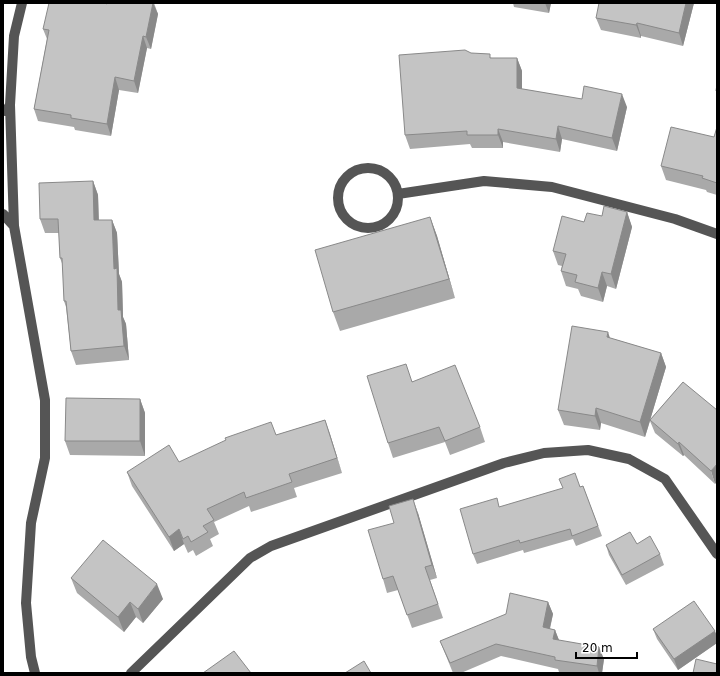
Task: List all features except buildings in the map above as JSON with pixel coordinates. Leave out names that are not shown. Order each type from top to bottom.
[{"type":"street","points":[[22,3],[14,36],[10,105],[14,226],[45,400],[45,458],[31,522],[26,603],[31,657],[35,673]]},
{"type":"street","points":[[3,117],[10,105]]},
{"type":"street","points":[[366,169],[381,171],[389,177],[395,185],[398,194],[398,204],[391,217],[380,226],[371,228],[361,227],[349,220],[340,209],[338,199],[344,180],[352,173],[366,169]]},
{"type":"street","points":[[398,194],[484,181],[552,187],[675,219],[717,234]]},
{"type":"street","points":[[3,214],[14,226]]},
{"type":"street","points":[[130,673],[250,558],[271,546],[504,463],[544,453],[588,450],[629,459],[665,479],[717,554]]}]
